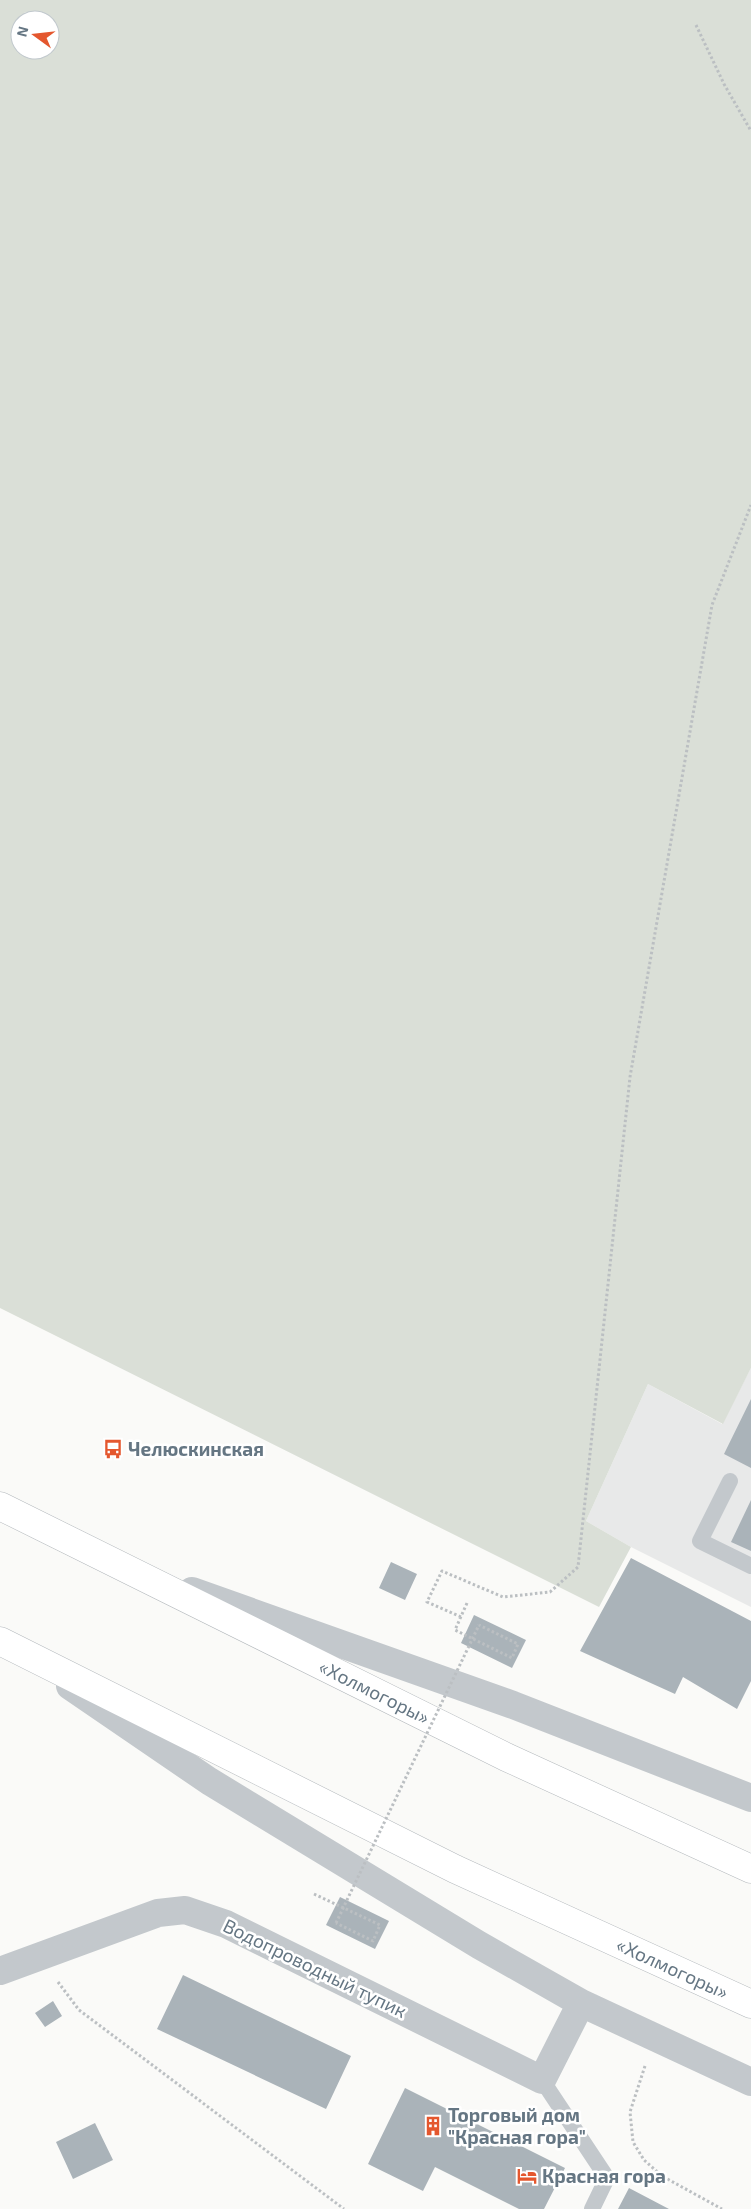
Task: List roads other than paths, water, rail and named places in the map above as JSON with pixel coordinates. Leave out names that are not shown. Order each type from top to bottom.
[{"type":"highway","name":"«Холмогоры»","points":[[0,1506],[107,1561],[506,1757],[751,1869]]},
{"type":"highway","name":"«Холмогоры»","points":[[11,1647],[455,1869],[751,2004]]},
{"type":"street","points":[[107,1561],[514,1705],[751,1798]]},
{"type":"street","points":[[11,1647],[209,1781],[480,1945],[581,2003],[751,2082]]},
{"type":"street","name":"Водопроводный тупик","points":[[0,1971],[158,1912],[185,1910],[226,1924],[542,2080]]},
{"type":"street","points":[[542,2080],[581,2003]]},
{"type":"lane","points":[[730,1481],[700,1541],[751,1566]]},
{"type":"lane","points":[[542,2080],[607,2178],[592,2209]]},
{"type":"place","name":"Челюскинская","points":[[113,1449]]},
{"type":"place","name":"Торговый дом \"Красная гора\"","points":[[433,2126]]},
{"type":"place","name":"Красная гора","points":[[527,2176]]}]
